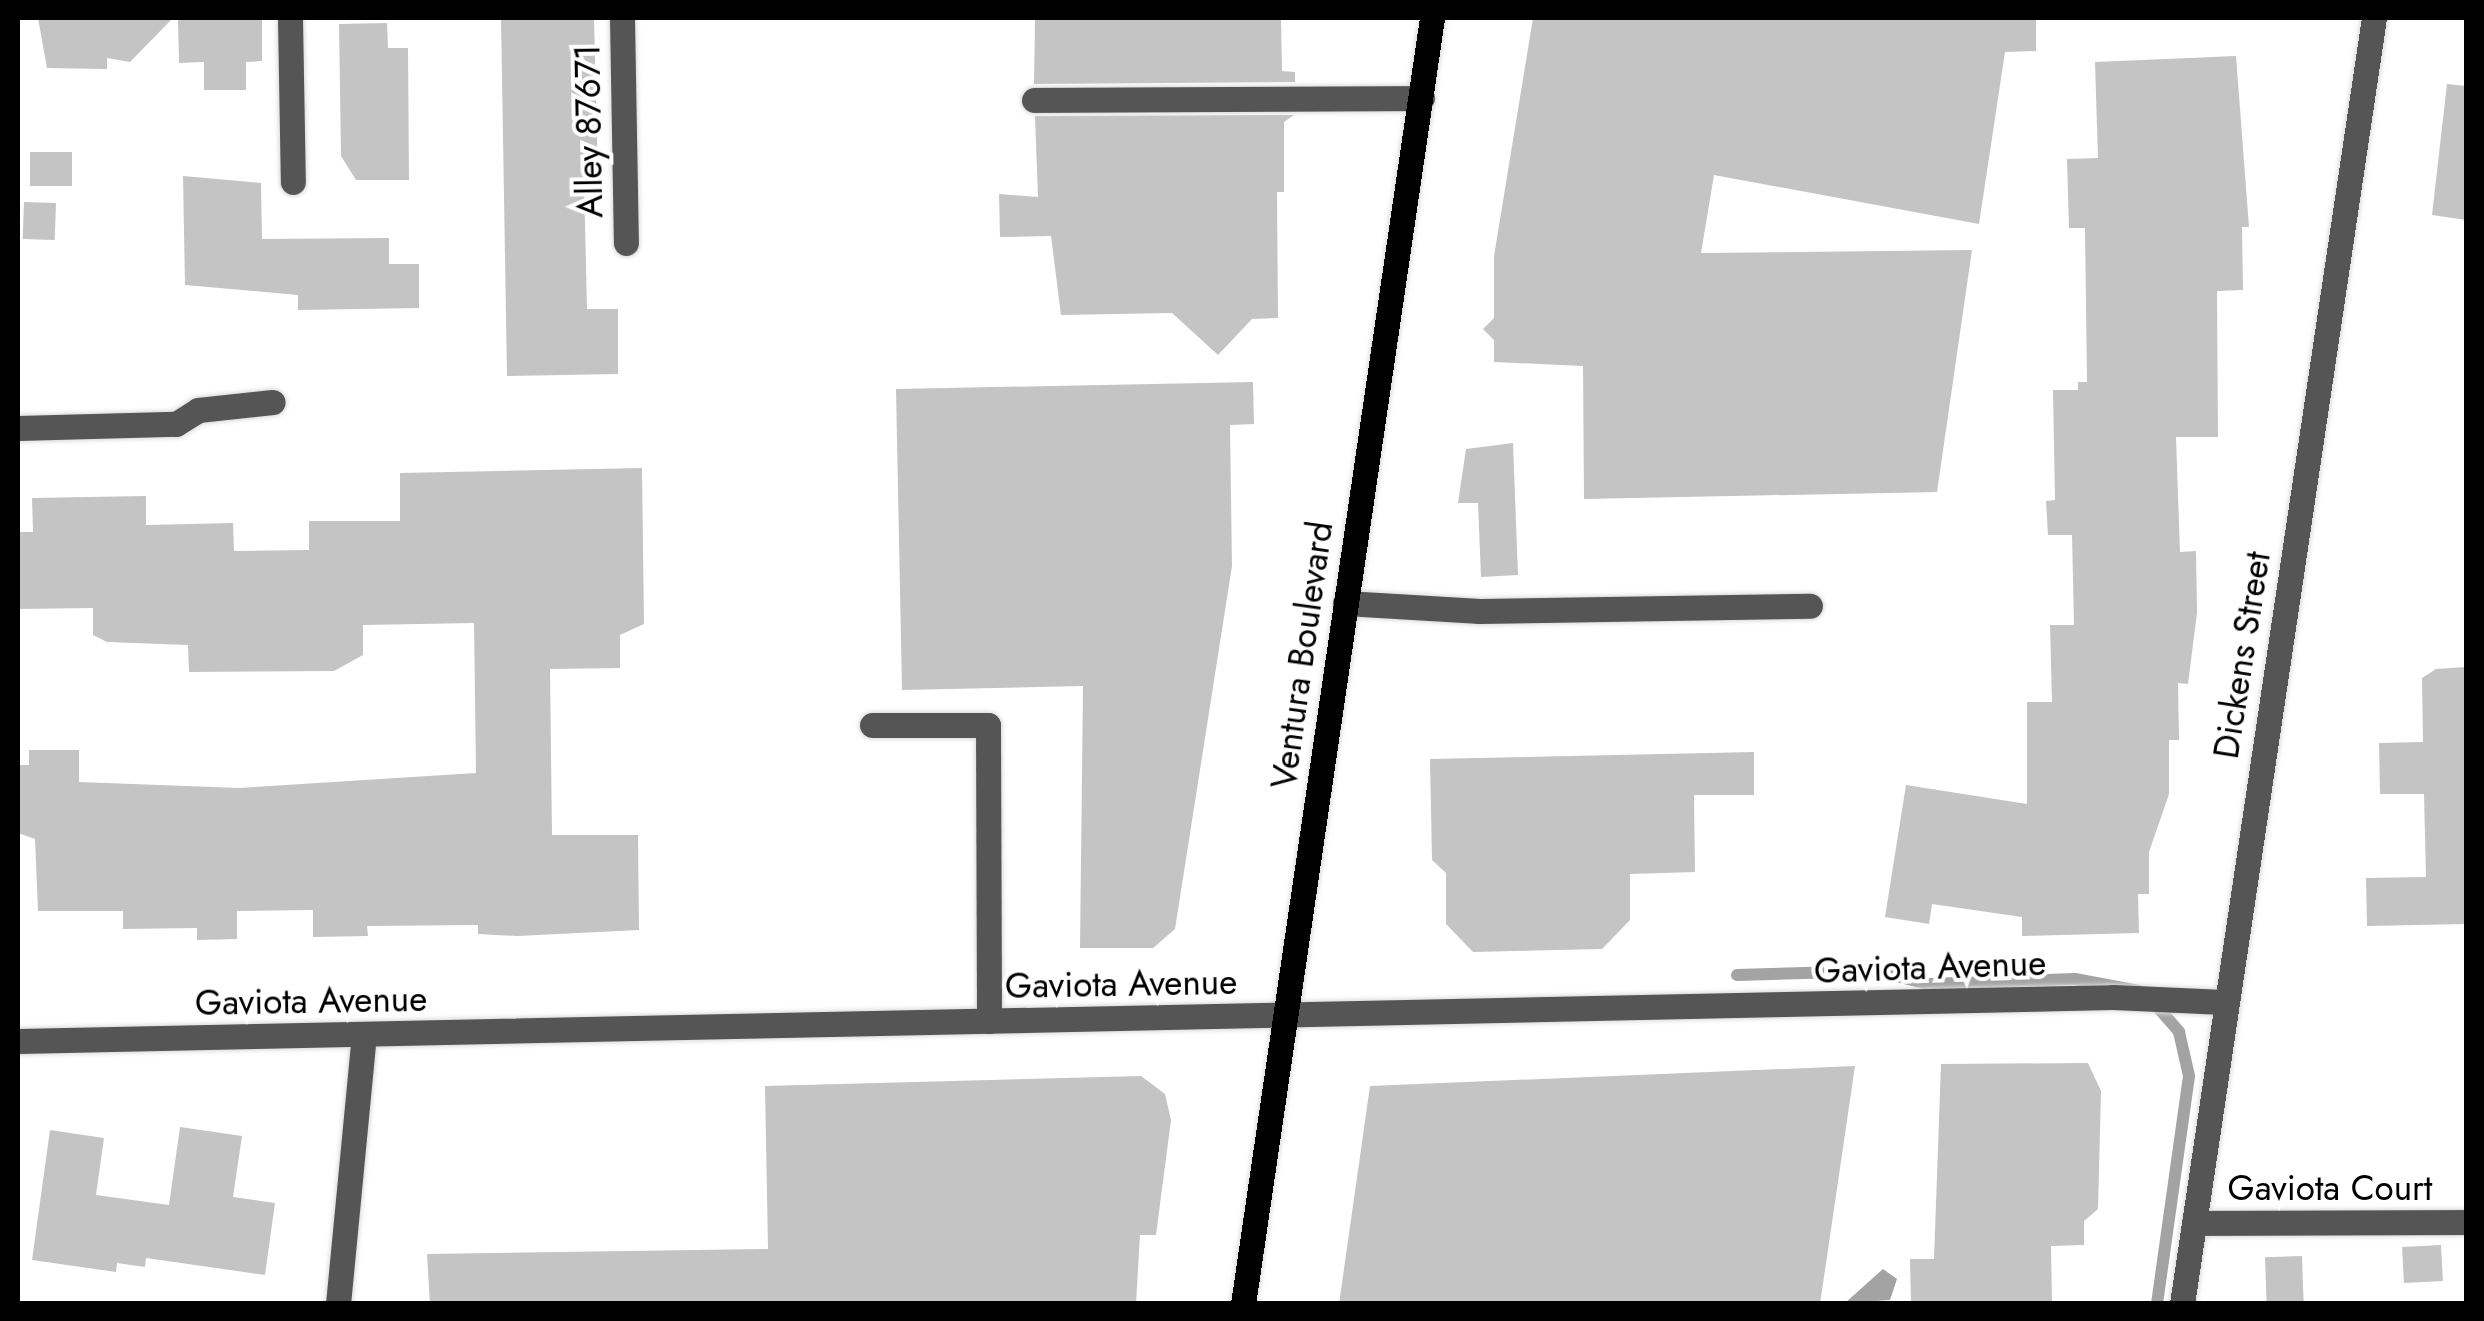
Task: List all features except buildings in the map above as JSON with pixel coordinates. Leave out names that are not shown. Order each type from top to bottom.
[{"type":"main road","name":"Ventura Boulevard","points":[[1243,1304],[1432,18]]},
{"type":"street","points":[[290,18],[293,182]]},
{"type":"street","name":"Alley 87671","points":[[622,18],[626,243]]},
{"type":"street","name":"Dickens Street","points":[[2182,1304],[2224,1002],[2374,18]]},
{"type":"street","points":[[1034,100],[1422,98]]},
{"type":"street","points":[[18,428],[176,424],[198,410],[273,402]]},
{"type":"street","points":[[1345,603],[1480,612],[1810,606]]},
{"type":"street","points":[[872,724],[988,725],[989,1021]]},
{"type":"street","name":"Gaviota Avenue","points":[[18,1041],[2134,996],[2224,1002]]},
{"type":"street","points":[[338,1304],[364,1036]]},
{"type":"street","name":"Gaviota Court","points":[[2194,1223],[2466,1222]]},
{"type":"shaded area","points":[[1883,1269],[1897,1279],[1890,1300],[1845,1303]]},
{"type":"waterway","points":[[1737,975],[1875,971],[1929,984],[2075,979],[2140,991]]},
{"type":"waterway","points":[[2155,1004],[2179,1032],[2189,1076],[2157,1304]]}]
